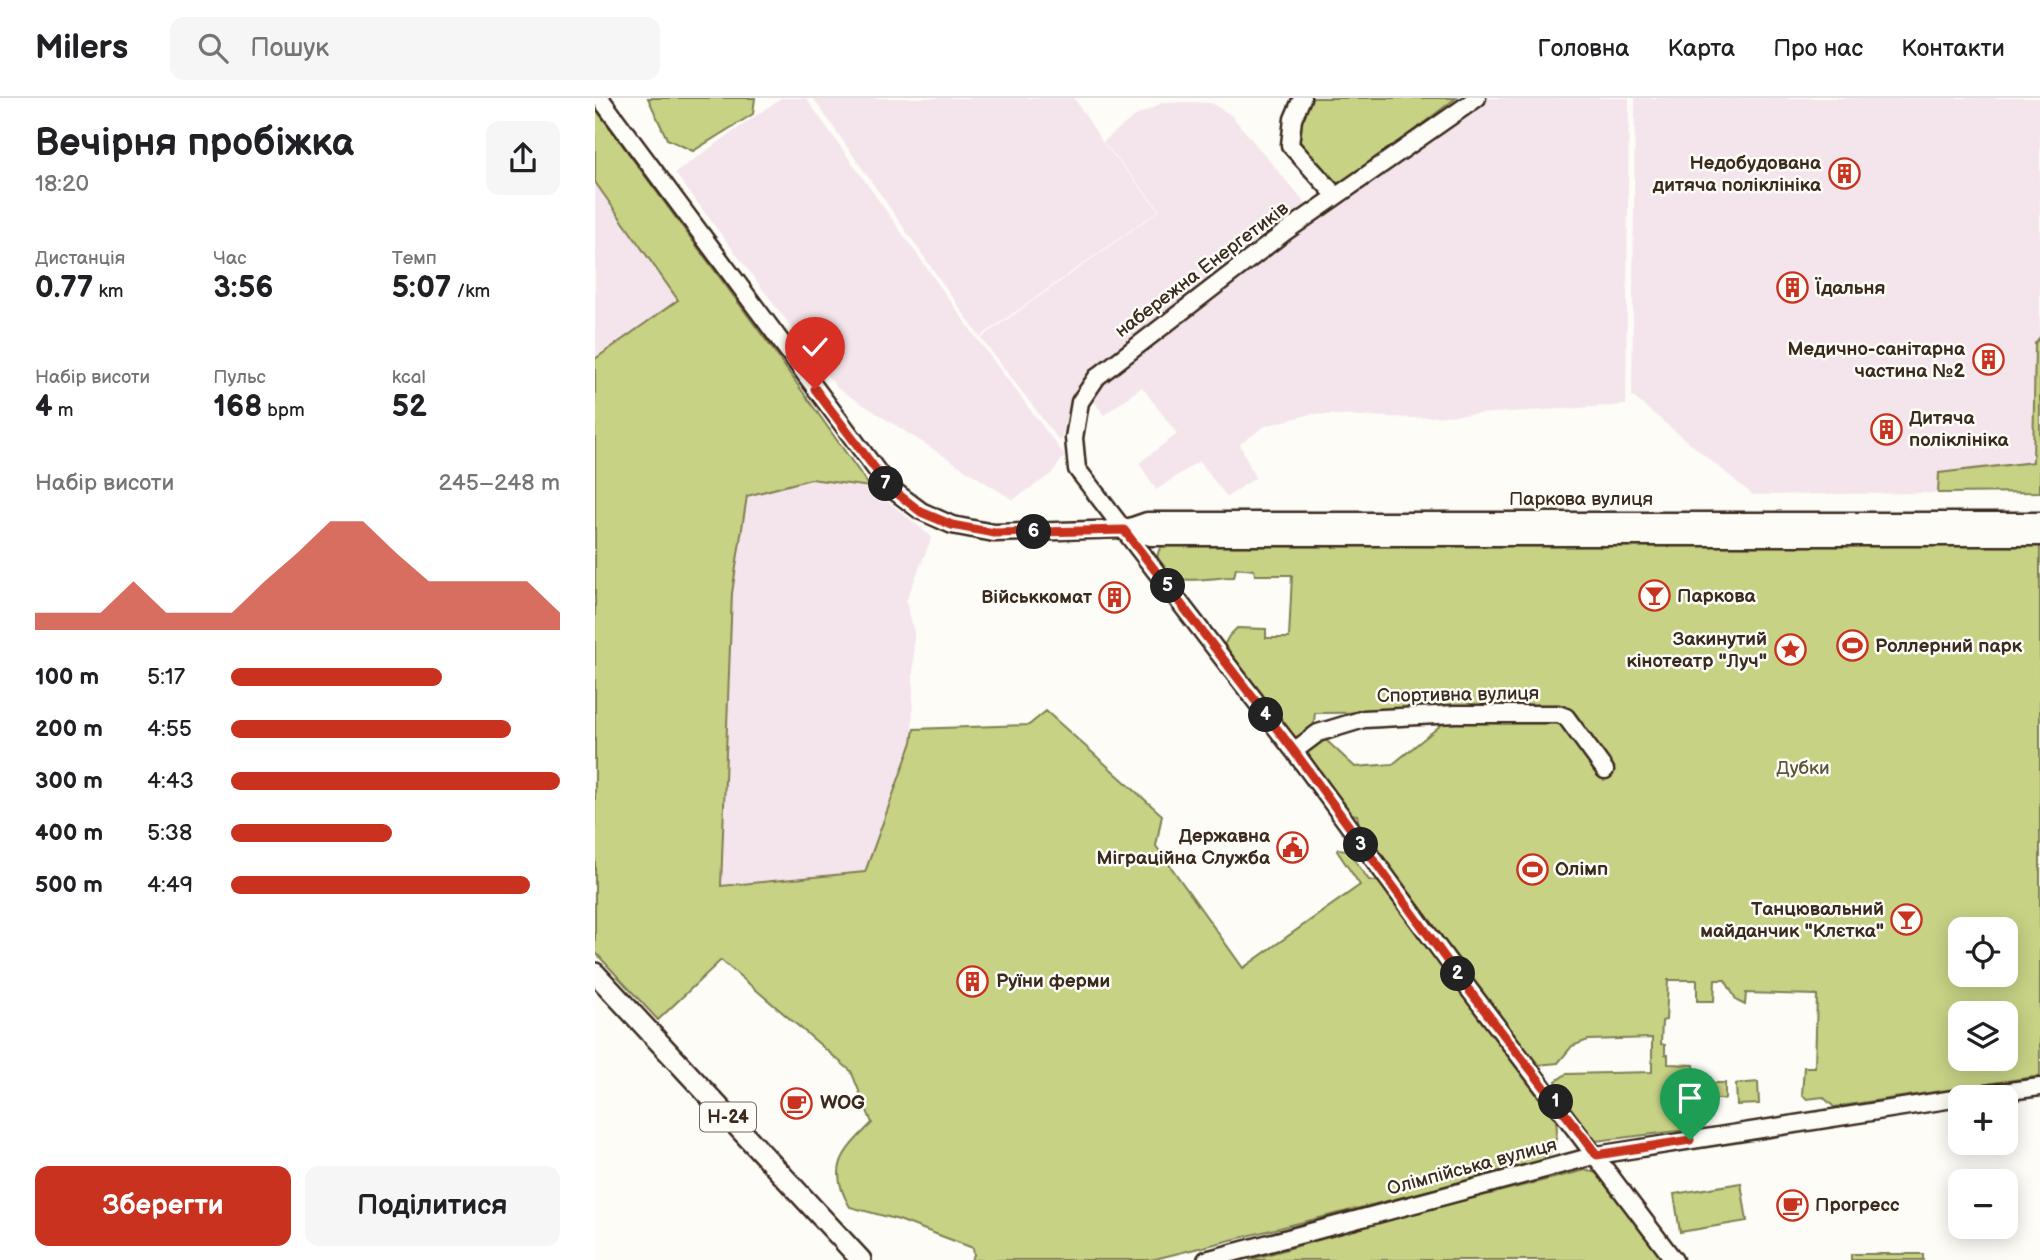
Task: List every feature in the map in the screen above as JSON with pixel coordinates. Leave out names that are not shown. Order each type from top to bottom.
[{"type":"main road","name":"Н-24","points":[[595,973],[861,1260]]},
{"type":"street","points":[[600,98],[889,487],[921,512],[952,525],[994,533],[1124,530],[1294,751],[1465,985],[1597,1155],[1674,1260]]},
{"type":"street","points":[[1302,98],[1293,119],[1290,145],[1336,196]]},
{"type":"street","name":"набережна Енергетиків","points":[[1124,530],[1077,469],[1074,438],[1080,402],[1097,377],[1255,255],[1477,98]]},
{"type":"street","name":"Паркова вулиця","points":[[1124,530],[1147,521],[2040,521]]},
{"type":"street","name":"Паркова вулиця","points":[[1124,530],[1151,537],[2040,537]]},
{"type":"street","name":"Спортивна вулиця","points":[[1294,751],[1318,733],[1364,719],[1455,714],[1558,714],[1566,717],[1605,770]]},
{"type":"street","name":"Олімпійська вулиця","points":[[2018,1090],[2040,1087]]},
{"type":"street","name":"Олімпійська вулиця","points":[[1206,1260],[1597,1155],[1948,1100]]},
{"type":"shaded area","points":[[781,98],[806,98],[978,340],[1065,456],[1050,475],[1013,500],[837,388],[675,173]]},
{"type":"shaded area","points":[[813,98],[1074,98],[1103,143],[1159,210],[980,337]]},
{"type":"shaded area","points":[[1486,98],[1629,98],[1626,405],[1412,418],[1311,414],[1265,426],[1240,444],[1255,478],[1227,497],[1199,461],[1156,490],[1139,463],[1177,434],[1142,387],[1104,415],[1089,395],[1113,372]]},
{"type":"shaded area","points":[[1635,98],[2040,98],[2040,492],[1753,495],[1632,396]]},
{"type":"shaded area","points":[[1162,103],[1211,103],[1231,115],[1309,208],[1075,401],[1060,442],[981,338],[1160,210],[1103,142],[1132,118]]},
{"type":"shaded area","points":[[595,182],[678,300],[595,359]]},
{"type":"shaded area","points":[[811,479],[870,487],[932,537],[906,601],[914,632],[912,742],[865,872],[720,886],[732,593],[747,496]]},
{"type":"green space","points":[[648,98],[755,98],[753,114],[693,151],[667,139]]},
{"type":"green space","points":[[1311,98],[1456,98],[1336,190],[1296,145],[1301,117]]},
{"type":"green space","points":[[595,108],[870,487],[811,479],[747,496],[732,593],[721,886],[865,872],[912,742],[914,729],[1029,725],[1046,711],[1162,815],[1156,846],[1243,968],[1360,885],[1337,851],[1347,850],[1369,880],[1380,882],[1553,1111],[1557,1134],[1552,1148],[1542,1160],[1535,1164],[1151,1260],[971,1260],[974,1255],[973,1248],[899,1220],[850,1207],[839,1181],[841,1160],[853,1142],[872,1123],[851,1071],[721,960],[658,1020],[595,952],[595,359],[678,300],[595,182]]},
{"type":"green space","points":[[2040,337],[2040,492],[1938,493],[1939,473],[2033,462],[2035,343]]},
{"type":"green space","name":"Дубки","points":[[1164,543],[2040,543],[2040,1076],[1980,1085],[1948,1085],[1948,1090],[1834,1107],[1823,1097],[1807,1099],[1802,1095],[1804,1067],[1815,1067],[1817,995],[1746,993],[1745,1005],[1737,1001],[1725,980],[1715,980],[1714,1001],[1697,1001],[1697,980],[1668,980],[1666,1020],[1662,1021],[1661,1044],[1665,1045],[1668,1064],[1694,1065],[1699,1105],[1694,1129],[1596,1141],[1559,1093],[1556,1081],[1566,1074],[1652,1072],[1652,1038],[1588,1040],[1572,1046],[1558,1063],[1537,1065],[1361,834],[1357,815],[1347,814],[1342,809],[1343,802],[1318,770],[1309,768],[1304,753],[1318,741],[1326,740],[1355,767],[1393,764],[1441,725],[1442,712],[1315,713],[1313,730],[1292,743],[1223,647],[1237,628],[1266,629],[1266,638],[1289,638],[1292,575],[1255,575],[1254,570],[1236,568],[1234,577],[1178,579],[1162,570],[1158,554]]},
{"type":"green space","points":[[1758,1082],[1759,1104],[1737,1105],[1736,1084]]},
{"type":"green space","points":[[1705,1083],[1725,1083],[1725,1099],[1705,1099]]},
{"type":"green space","points":[[1586,1170],[1603,1179],[1664,1260],[1249,1260],[1414,1213]]},
{"type":"green space","points":[[1741,1183],[1747,1221],[1680,1232],[1674,1194]]},
{"type":"green space","points":[[1851,1254],[1923,1254],[1923,1260],[1851,1260]]},
{"type":"place","name":"Недобудована дитяча поліклініка","points":[[1844,174]]},
{"type":"place","name":"Їдальня","points":[[1792,288]]},
{"type":"place","name":"Медично-санітарна частина №2","points":[[1988,360]]},
{"type":"place","name":"Дитяча поліклініка","points":[[1886,429]]},
{"type":"place","name":"Паркова","points":[[1654,596]]},
{"type":"place","name":"Військкомат","points":[[1115,597]]},
{"type":"place","name":"Роллерний парк","points":[[1852,646]]},
{"type":"place","name":"Закинутий кінотеатр \"Луч\"","points":[[1790,650]]},
{"type":"place","name":"Державна Міграційна Служба","points":[[1293,847]]},
{"type":"place","name":"Олімп","points":[[1532,869]]},
{"type":"place","name":"Танцювальний майданчик \"Клєтка\"","points":[[1907,920]]},
{"type":"place","name":"Руїни ферми","points":[[973,981]]},
{"type":"place","name":"WOG","points":[[797,1103]]},
{"type":"place","name":"Прогресс","points":[[1792,1205]]},
{"type":"route","points":[[815,389],[889,487],[921,512],[952,525],[994,533],[1124,530],[1294,751],[1465,985],[1597,1155],[1690,1140]]}]
